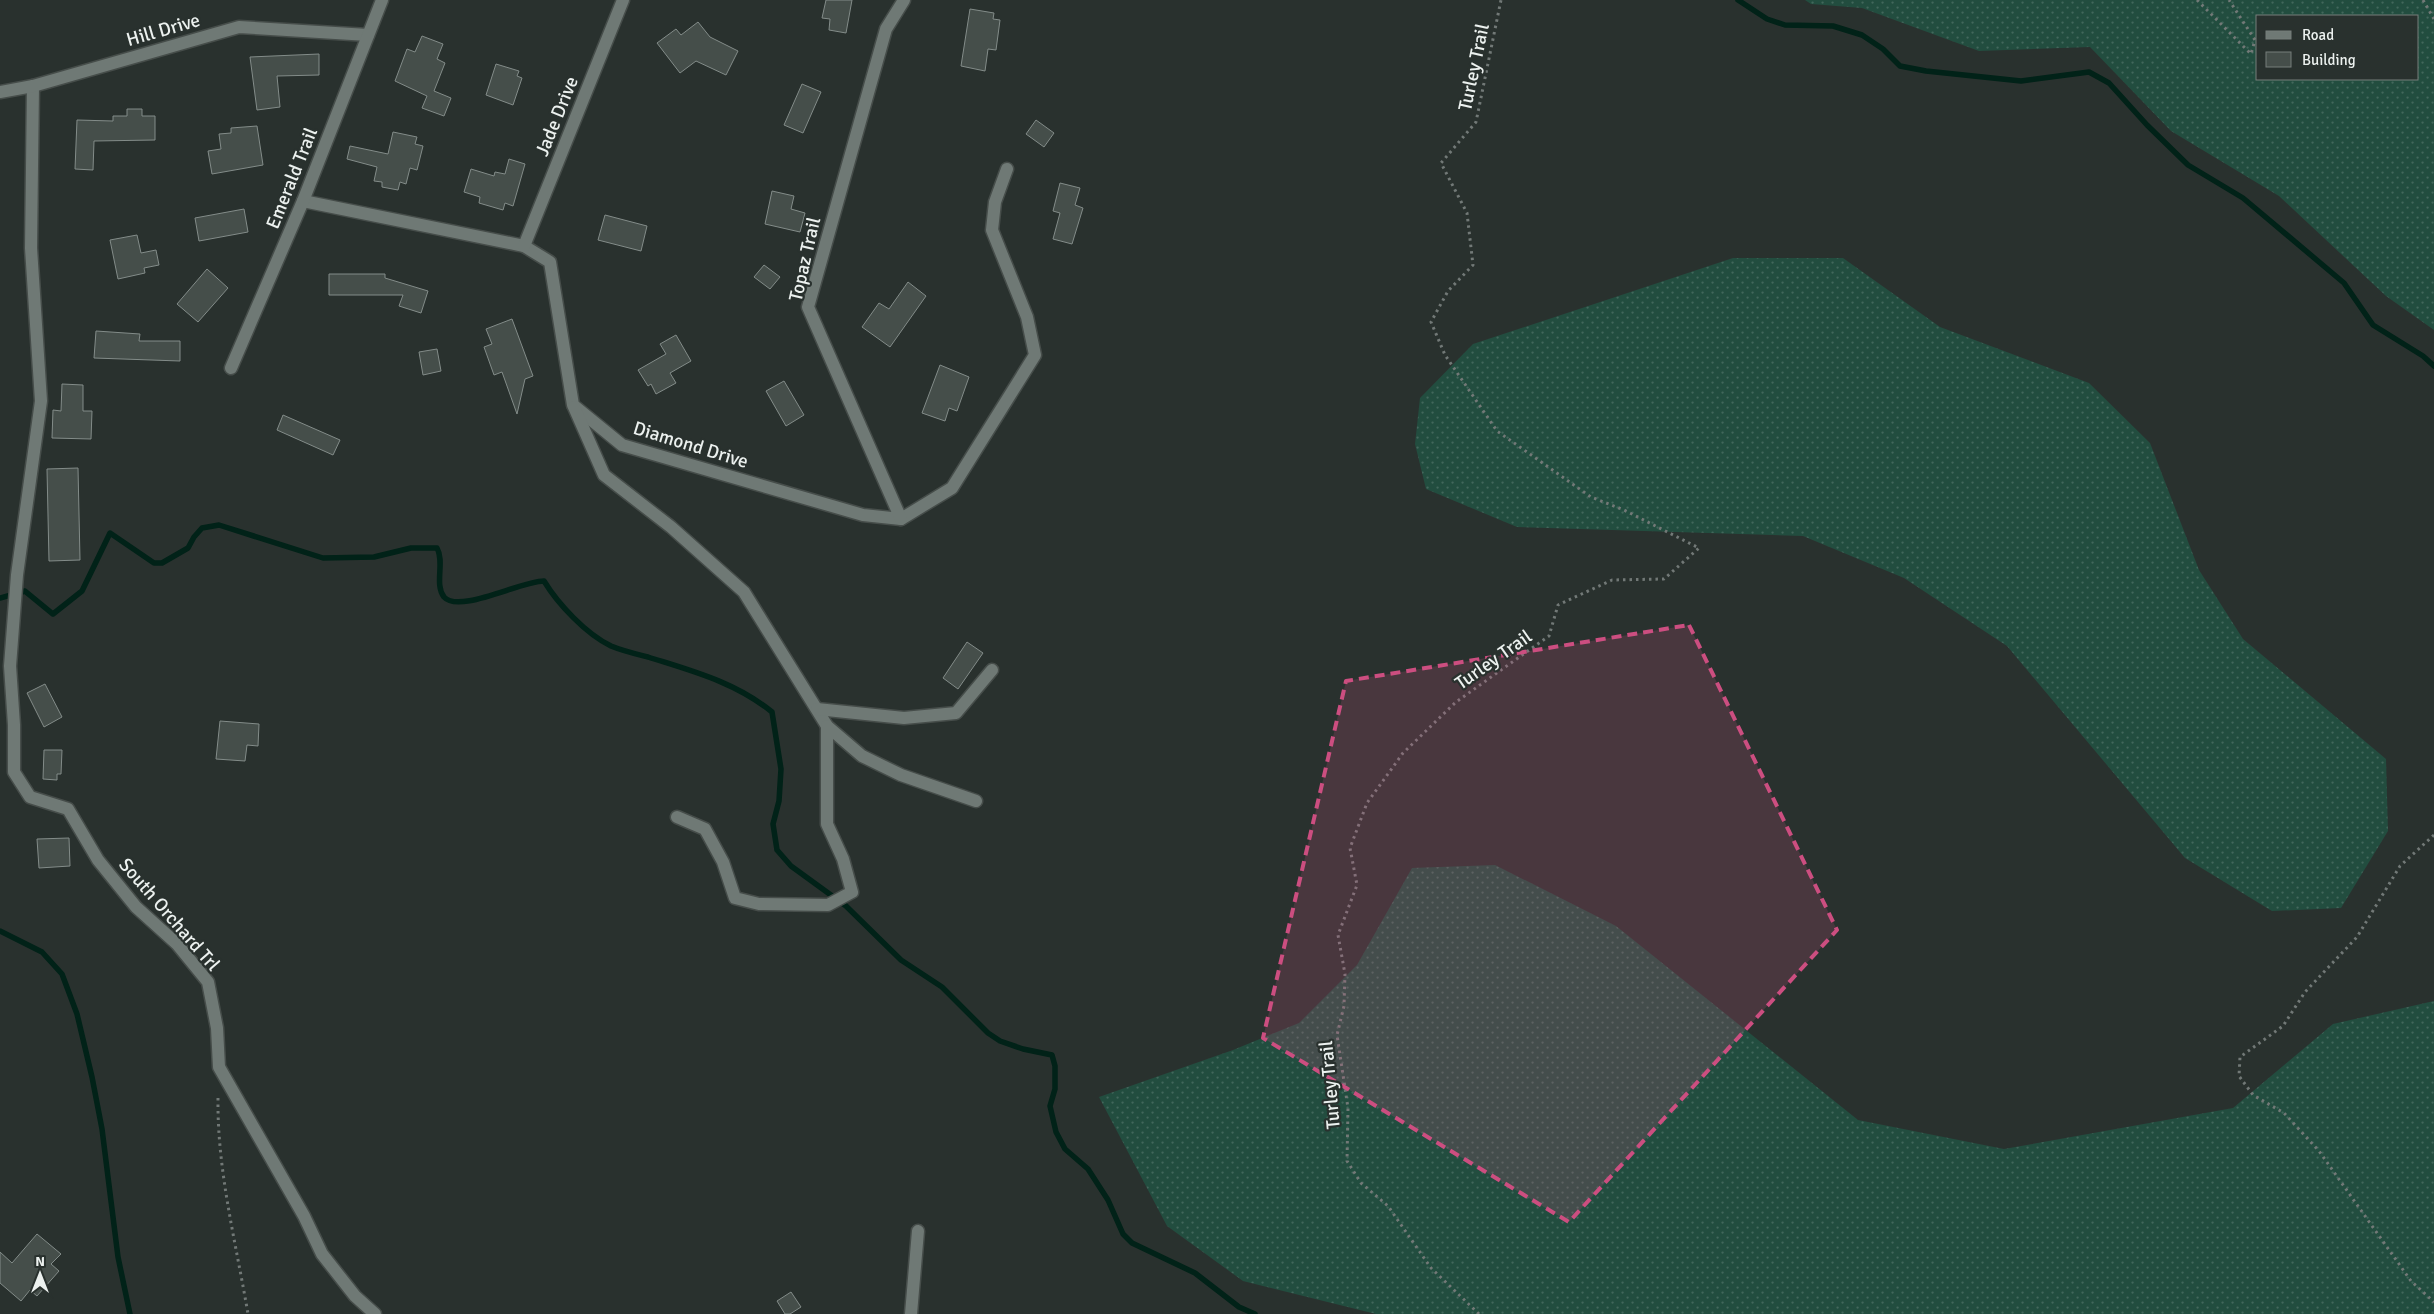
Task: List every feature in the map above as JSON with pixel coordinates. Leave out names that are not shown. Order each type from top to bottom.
[{"type":"street","name":"Emerald Trail","points":[[231,368],[303,201],[382,0]]},
{"type":"street","name":"Jade Drive","points":[[524,246],[623,0]]},
{"type":"street","name":"Topaz Trail","points":[[901,519],[808,307],[886,29],[904,0]]},
{"type":"street","name":"Hill Drive","points":[[0,92],[33,86],[239,27],[368,35]]},
{"type":"street","name":"South Orchard Trl","points":[[33,86],[31,248],[41,401],[17,575],[10,657],[14,772],[30,798],[68,809],[98,860],[136,907],[177,944],[208,982],[216,1028],[219,1067],[304,1216],[322,1254],[354,1296],[375,1314]]},
{"type":"street","points":[[901,519],[952,488],[1036,355],[1027,317],[1003,251],[992,230],[995,202],[1007,169]]},
{"type":"street","points":[[303,201],[524,246],[550,262],[573,405],[604,475],[671,527],[744,592],[827,726],[862,756],[901,775],[976,801]]},
{"type":"street","name":"Diamond Drive","points":[[573,405],[622,445],[863,515],[901,519]]},
{"type":"street","points":[[817,709],[904,718],[956,713],[992,670]]},
{"type":"street","points":[[677,818],[705,829],[723,862],[735,898],[759,904],[828,905],[852,892],[843,859],[827,824],[827,726]]},
{"type":"street","points":[[911,1314],[918,1231]]},
{"type":"path","name":"Turley Trail","points":[[1479,1314],[1431,1268],[1388,1206],[1362,1183],[1347,1161],[1348,1108],[1337,1035],[1344,1006],[1345,974],[1338,935],[1357,884],[1350,848],[1367,803],[1403,753],[1456,702],[1549,636],[1558,605],[1612,580],[1664,579],[1699,548],[1624,510],[1591,497],[1497,431],[1444,355],[1431,322],[1448,291],[1473,265],[1467,213],[1441,163],[1476,122],[1501,0]]},
{"type":"path","points":[[2197,0],[2251,54],[2255,40],[2229,0]]},
{"type":"path","points":[[2423,0],[2434,19]]},
{"type":"path","points":[[2434,835],[2400,866],[2357,937],[2305,992],[2284,1026],[2240,1057],[2239,1076],[2253,1095],[2284,1113],[2320,1151],[2411,1281],[2434,1302]]},
{"type":"path","points":[[219,1067],[218,1118],[223,1165],[248,1314]]},
{"type":"highlighted area","points":[[1689,625],[1837,930],[1569,1222],[1263,1038],[1346,681]]},
{"type":"green space","points":[[1805,0],[2434,0],[2434,330],[2386,296],[2279,196],[2171,131],[2090,47],[1979,51],[1862,8],[1811,4]]},
{"type":"green space","points":[[1733,258],[1843,258],[1940,327],[2089,383],[2150,443],[2199,570],[2243,639],[2386,759],[2388,831],[2341,908],[2272,911],[2185,858],[2007,646],[1904,578],[1803,536],[1517,527],[1426,489],[1415,444],[1420,398],[1473,344]]},
{"type":"green space","points":[[1495,865],[1616,926],[1858,1120],[2004,1149],[2233,1108],[2333,1024],[2434,1001],[2434,1314],[1376,1314],[1243,1281],[1167,1226],[1099,1097],[1233,1050],[1299,1023],[1357,965],[1412,868]]},
{"type":"building","points":[[826,0],[852,0],[846,33],[829,30],[830,19],[822,18]]},
{"type":"building","points":[[970,9],[994,13],[993,19],[1000,20],[996,50],[988,49],[985,71],[961,66]]},
{"type":"building","points":[[698,22],[710,37],[738,51],[726,75],[696,61],[680,73],[657,43],[676,29],[681,35]]},
{"type":"building","points":[[422,36],[443,44],[437,59],[445,63],[434,91],[451,98],[444,116],[422,108],[427,96],[395,81],[407,49],[415,52]]},
{"type":"building","points":[[319,54],[319,75],[277,76],[280,107],[257,110],[250,57]]},
{"type":"building","points":[[496,64],[519,71],[517,76],[522,78],[513,105],[486,95]]},
{"type":"building","points":[[802,84],[821,92],[803,133],[784,125]]},
{"type":"building","points":[[127,109],[142,109],[142,116],[155,116],[155,140],[94,141],[93,170],[75,169],[77,120],[113,121],[113,116],[127,116]]},
{"type":"building","points":[[1036,120],[1054,133],[1044,147],[1026,134]]},
{"type":"building","points":[[257,126],[263,165],[212,174],[208,151],[221,149],[219,134],[231,133],[231,128]]},
{"type":"building","points":[[393,132],[417,137],[415,144],[423,146],[417,170],[410,168],[406,184],[400,182],[398,190],[382,187],[382,182],[374,181],[377,167],[347,159],[350,146],[388,154]]},
{"type":"building","points":[[509,159],[525,164],[513,206],[505,203],[503,210],[479,203],[480,197],[464,192],[471,169],[494,176],[495,172],[505,174]]},
{"type":"building","points":[[1060,183],[1080,188],[1075,205],[1083,208],[1072,244],[1053,239],[1060,213],[1053,211]]},
{"type":"building","points":[[772,191],[794,196],[791,209],[805,213],[800,232],[765,224]]},
{"type":"building","points":[[244,209],[248,232],[199,241],[195,218]]},
{"type":"building","points":[[605,215],[647,226],[641,251],[598,240]]},
{"type":"building","points":[[137,235],[141,253],[156,250],[159,265],[144,268],[145,273],[118,279],[110,240]]},
{"type":"building","points":[[764,265],[780,277],[770,289],[754,277]]},
{"type":"building","points":[[207,269],[228,288],[198,322],[177,304]]},
{"type":"building","points":[[329,274],[385,274],[385,278],[428,291],[421,313],[399,306],[403,295],[329,295]]},
{"type":"building","points":[[908,282],[926,296],[890,347],[862,327],[879,303],[889,309]]},
{"type":"building","points":[[512,319],[533,376],[525,379],[517,414],[502,372],[494,375],[484,347],[492,344],[486,329]]},
{"type":"building","points":[[96,331],[140,334],[139,341],[180,341],[180,361],[94,358]]},
{"type":"building","points":[[676,335],[691,361],[670,373],[676,383],[656,394],[651,384],[648,386],[638,370],[666,354],[660,344]]},
{"type":"building","points":[[437,349],[441,371],[423,375],[419,352]]},
{"type":"building","points":[[940,365],[969,377],[957,411],[949,408],[945,421],[922,413]]},
{"type":"building","points":[[784,381],[804,415],[786,426],[766,391]]},
{"type":"building","points":[[62,384],[83,385],[83,411],[92,411],[91,439],[52,438],[53,410],[61,411]]},
{"type":"building","points":[[283,415],[340,440],[333,455],[277,430]]},
{"type":"building","points":[[78,468],[80,560],[49,561],[47,469]]},
{"type":"building","points":[[967,642],[983,653],[958,689],[943,678]]},
{"type":"building","points":[[45,684],[62,717],[44,727],[27,693]]},
{"type":"building","points":[[220,721],[259,724],[258,746],[247,745],[245,761],[216,759]]},
{"type":"building","points":[[44,750],[62,750],[61,774],[57,774],[57,780],[43,779]]},
{"type":"building","points":[[69,838],[70,866],[39,868],[37,839]]},
{"type":"building","points":[[37,1234],[61,1254],[51,1264],[59,1271],[37,1296],[30,1290],[21,1301],[0,1283],[0,1252],[12,1263]]},
{"type":"building","points":[[791,1292],[801,1307],[790,1314],[785,1314],[777,1301]]},
{"type":"waterway","points":[[1738,0],[1767,19],[1785,25],[1833,26],[1862,35],[1883,49],[1900,66],[1926,71],[2021,81],[2089,72],[2109,83],[2147,125],[2188,165],[2243,198],[2344,283],[2373,325],[2423,356],[2434,366]]},
{"type":"waterway","points":[[0,598],[25,591],[53,614],[82,591],[110,533],[154,563],[162,563],[188,548],[202,528],[219,525],[323,558],[374,557],[411,548],[437,548],[440,560],[441,592],[444,597],[452,601],[463,602],[534,582],[544,581],[573,618],[602,641],[611,646],[697,673],[743,693],[772,712],[781,769],[779,801],[773,824],[777,850],[791,866],[846,906],[901,960],[942,987],[988,1033],[1000,1041],[1023,1049],[1052,1055],[1055,1066],[1055,1089],[1050,1106],[1056,1132],[1065,1149],[1088,1169],[1108,1200],[1123,1234],[1132,1243],[1195,1273],[1239,1307],[1255,1314]]},
{"type":"waterway","points":[[0,931],[42,952],[62,974],[77,1014],[102,1129],[118,1257],[130,1314]]}]
